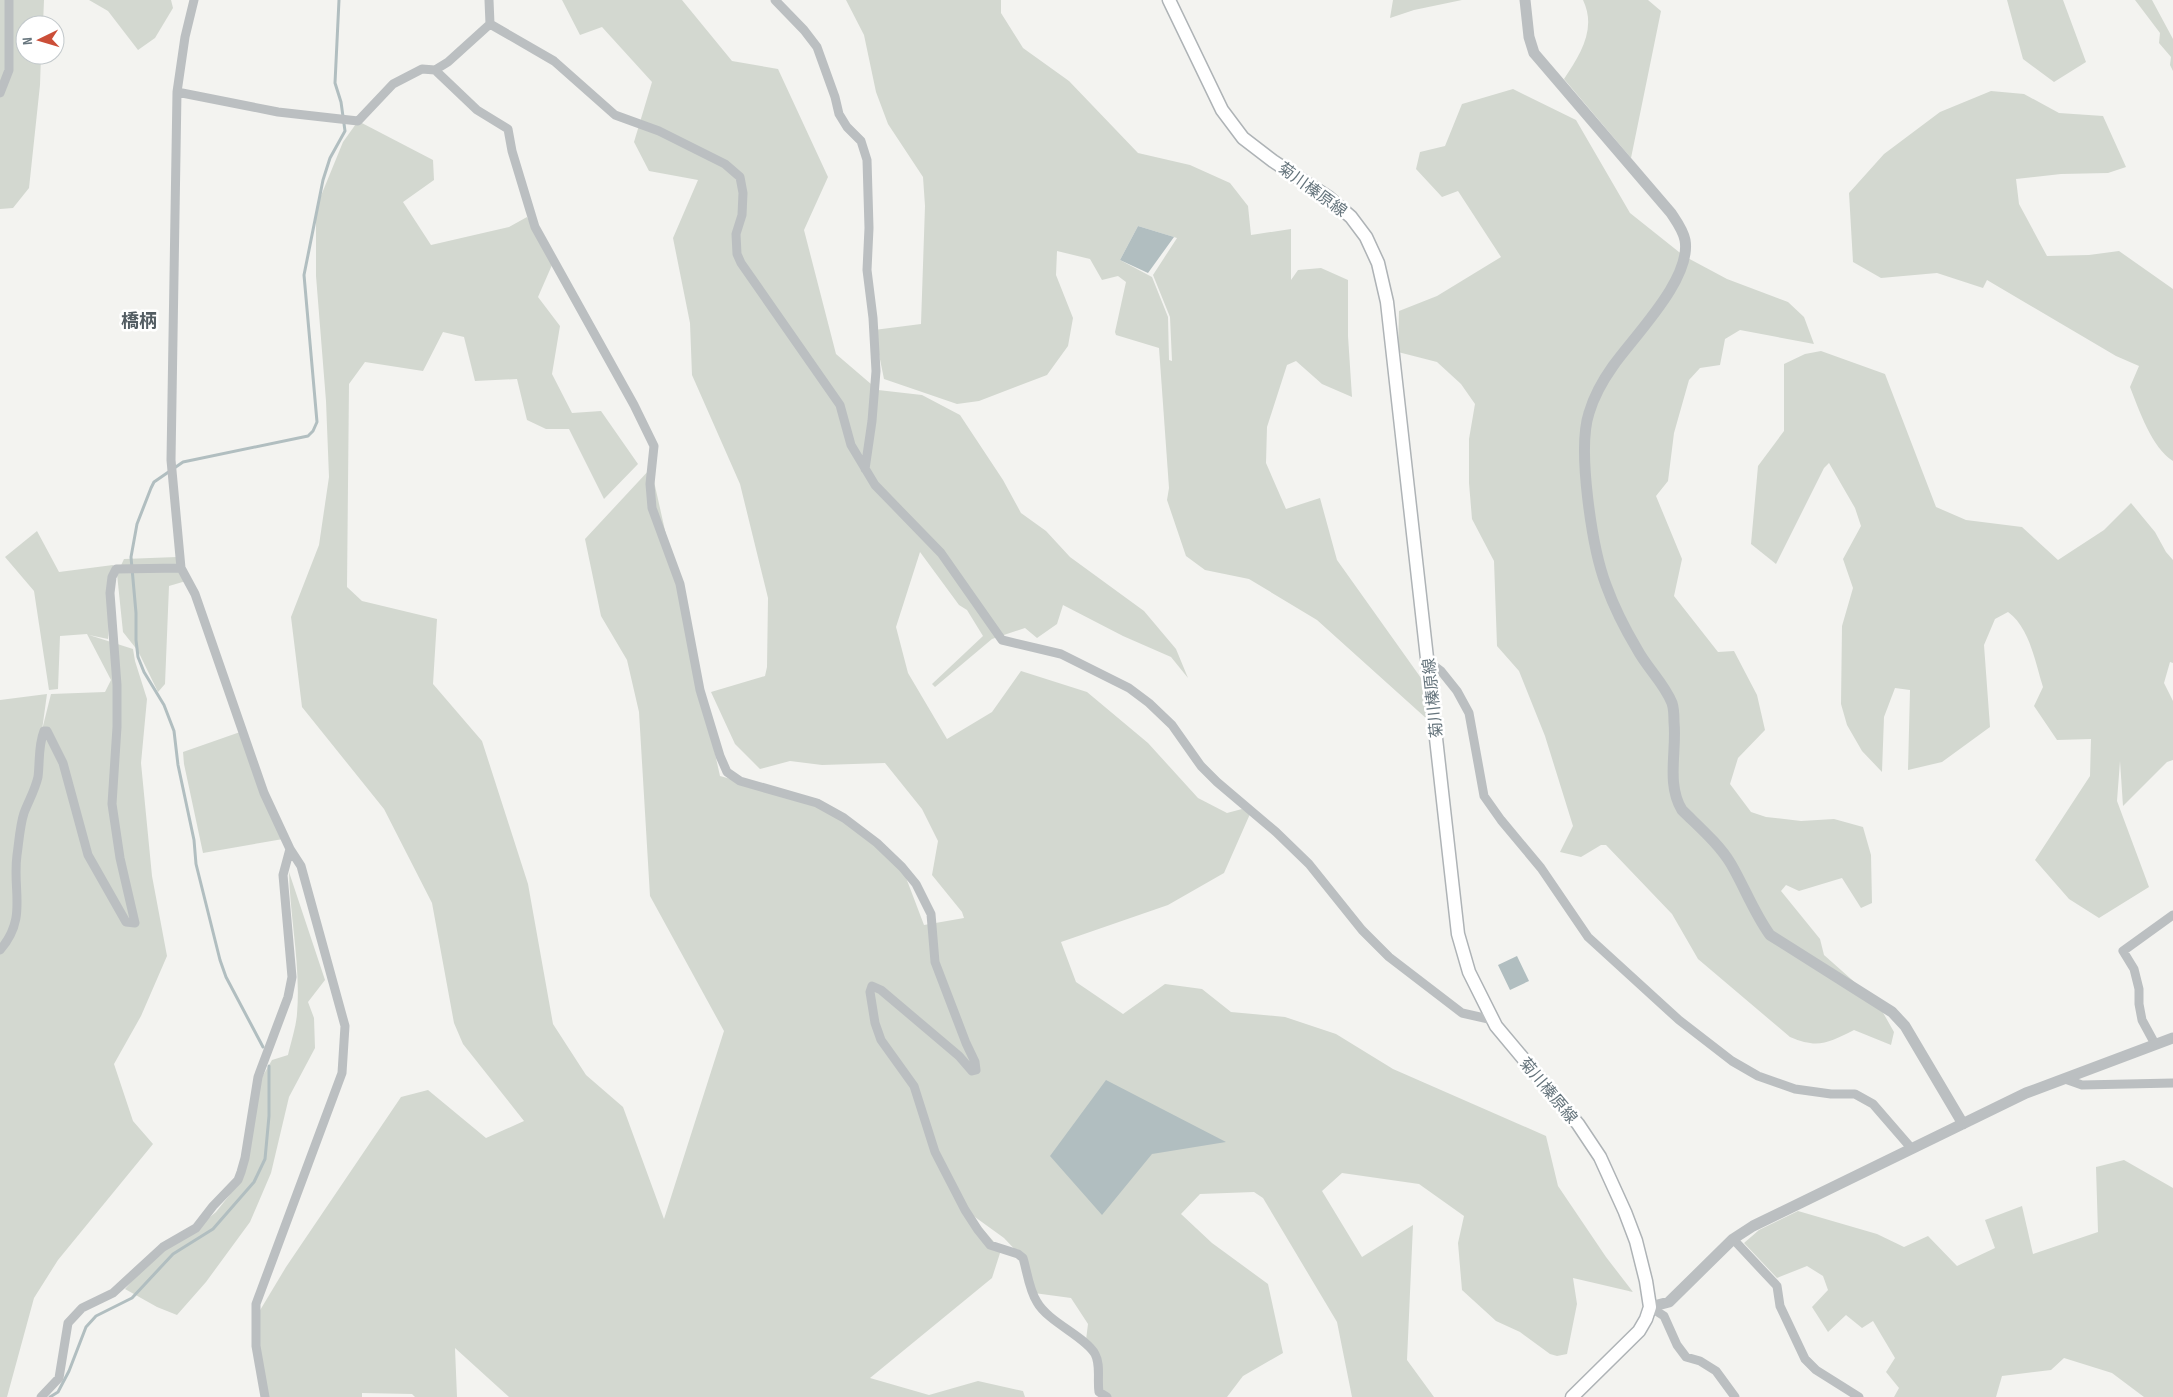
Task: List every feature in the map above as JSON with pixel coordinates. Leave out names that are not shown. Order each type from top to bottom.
[{"type":"main road","name":"菊川榛原線","points":[[1169,0],[1222,110],[1243,138],[1328,197],[1351,217],[1366,237],[1378,263],[1387,302],[1458,934],[1469,972],[1492,1020],[1503,1036],[1542,1079],[1578,1124],[1600,1157],[1636,1241],[1646,1280],[1650,1307]]},
{"type":"main road","points":[[1572,1397],[1639,1331],[1650,1307]]},
{"type":"street","points":[[0,93],[9,70],[9,0]]},
{"type":"street","points":[[194,0],[185,37],[177,92],[172,289],[171,463],[181,568],[195,594],[264,793],[290,849],[301,866],[345,1026],[342,1073],[256,1304],[256,1346],[265,1397]]},
{"type":"street","points":[[489,0],[490,24]]},
{"type":"street","points":[[775,0],[804,30],[817,47],[835,97],[839,114],[847,127],[861,141],[867,160],[869,228],[867,270],[873,318],[876,372],[872,421],[865,469]]},
{"type":"street","points":[[1526,0],[1529,37],[1534,53],[1671,214],[1682,231],[1685,242],[1684,256],[1675,282],[1657,310],[1614,365],[1600,387],[1589,413],[1584,440],[1587,486],[1597,550],[1605,584],[1638,652],[1673,705],[1675,758],[1672,784],[1678,804],[1719,847],[1731,864],[1757,917],[1770,935],[1892,1012],[1905,1026],[1963,1124]]},
{"type":"street","points":[[177,92],[278,112],[358,121],[392,84],[422,70],[435,70],[448,62],[490,24]]},
{"type":"street","points":[[490,24],[554,61],[615,115],[659,131],[705,153],[725,164],[740,178],[743,193],[742,214],[736,234],[741,263],[840,405],[851,445],[875,486],[941,553],[1002,640],[1061,654],[1129,688],[1149,703],[1172,725],[1201,766],[1276,832],[1302,858],[1362,930],[1389,957],[1462,1013],[1492,1020]]},
{"type":"street","points":[[435,70],[476,110],[508,129],[512,151],[535,227],[634,405],[654,446],[650,484],[652,508],[680,584],[700,690],[720,756],[727,772],[740,781],[817,803],[844,818],[878,843],[916,884],[931,914],[935,962],[975,1062],[976,1070],[972,1071],[959,1056],[881,990],[872,986],[870,992],[881,1040],[914,1086],[935,1152],[978,1230],[990,1245],[1018,1254],[1023,1258],[1036,1302],[1047,1314],[1094,1352],[1099,1363],[1097,1381],[1099,1392],[1107,1397]]},
{"type":"street","points":[[0,950],[12,936],[15,926],[18,909],[17,858],[24,814],[35,788],[40,739],[44,731],[46,731],[63,763],[88,855],[126,922],[134,923],[120,858],[112,804],[116,765],[117,685],[110,593],[112,577],[116,569],[181,568]]},
{"type":"street","points":[[1428,661],[1441,671],[1457,691],[1469,713],[1484,796],[1501,820],[1541,868],[1588,937],[1680,1020],[1732,1061],[1758,1076],[1795,1089],[1831,1094],[1855,1094],[1873,1104],[1912,1149]]},
{"type":"street","points":[[41,1397],[59,1378],[68,1323],[82,1308],[113,1294],[163,1247],[196,1228],[213,1206],[238,1180],[245,1158],[258,1077],[288,997],[292,977],[283,874],[290,849]]},
{"type":"street","points":[[2155,1044],[2142,1020],[2134,969],[2123,951],[2173,915]]},
{"type":"street","points":[[1650,1307],[1669,1302],[1733,1239],[1753,1226],[2026,1094],[2173,1038]]},
{"type":"street","points":[[2065,1079],[2082,1086],[2173,1084]]},
{"type":"street","points":[[1733,1239],[1777,1286],[1780,1306],[1805,1359],[1816,1370],[1860,1397]]},
{"type":"street","points":[[1650,1307],[1664,1316],[1677,1345],[1686,1357],[1700,1360],[1716,1370],[1735,1397]]},
{"type":"shaded area","points":[[0,0],[44,0],[43,15],[15,15],[15,65],[41,65],[40,85],[29,188],[13,208],[0,209]]},
{"type":"shaded area","points":[[89,0],[171,0],[173,8],[155,38],[138,50],[108,11]]},
{"type":"shaded area","points":[[562,0],[682,0],[732,61],[778,69],[828,177],[804,230],[836,354],[878,390],[922,395],[960,415],[1003,480],[1021,513],[1046,531],[1070,557],[1144,611],[1176,649],[1188,678],[1171,657],[1123,636],[1063,605],[1057,624],[1037,638],[1025,628],[992,639],[935,687],[932,684],[983,636],[967,610],[959,605],[920,552],[896,627],[908,673],[947,739],[992,712],[1021,671],[1087,692],[1148,743],[1198,798],[1227,813],[1242,809],[1250,814],[1224,873],[1168,905],[1061,942],[1076,982],[1123,1014],[1165,984],[1202,989],[1231,1012],[1285,1017],[1336,1034],[1393,1069],[1546,1136],[1558,1186],[1606,1257],[1633,1292],[1573,1278],[1577,1304],[1567,1354],[1557,1356],[1550,1354],[1520,1332],[1496,1321],[1462,1290],[1458,1243],[1464,1216],[1419,1184],[1342,1173],[1322,1191],[1362,1257],[1413,1225],[1407,1360],[1434,1397],[1352,1397],[1337,1322],[1263,1198],[1254,1192],[1200,1194],[1181,1214],[1212,1243],[1268,1284],[1283,1353],[1243,1376],[1227,1397],[1107,1397],[1099,1392],[1099,1363],[1085,1348],[1088,1324],[1071,1298],[1034,1293],[1023,1258],[1004,1238],[968,1212],[1001,1250],[992,1278],[870,1378],[929,1395],[978,1381],[1023,1391],[1025,1397],[509,1397],[455,1348],[457,1397],[415,1397],[412,1394],[362,1393],[362,1397],[264,1397],[256,1317],[286,1267],[401,1097],[428,1090],[486,1138],[524,1121],[463,1044],[454,1023],[432,903],[384,809],[302,707],[291,617],[319,545],[329,477],[326,401],[316,276],[316,208],[343,142],[358,121],[433,160],[434,180],[403,202],[431,245],[509,227],[527,217],[552,265],[538,297],[560,326],[552,374],[572,413],[601,411],[638,464],[604,499],[569,429],[546,429],[527,420],[517,379],[475,381],[464,337],[443,332],[423,371],[365,362],[349,384],[347,587],[362,601],[437,619],[433,684],[482,741],[528,884],[553,1024],[586,1075],[623,1107],[664,1219],[724,1031],[650,896],[639,712],[627,660],[601,616],[585,539],[651,468],[720,776],[813,802],[865,833],[905,875],[924,925],[964,918],[962,912],[932,875],[938,841],[922,809],[885,763],[822,765],[790,761],[760,769],[735,744],[711,692],[765,676],[767,667],[768,598],[740,484],[692,375],[690,323],[673,238],[698,180],[649,171],[634,142],[652,82],[602,27],[580,35]]},
{"type":"shaded area","points":[[846,0],[1001,0],[1001,13],[1023,48],[1069,81],[1138,153],[1190,165],[1230,183],[1248,206],[1251,235],[1291,229],[1291,280],[1298,270],[1321,268],[1348,280],[1348,336],[1352,397],[1322,384],[1296,361],[1287,365],[1267,427],[1266,463],[1286,509],[1320,498],[1337,560],[1426,685],[1427,719],[1317,620],[1249,579],[1205,570],[1186,556],[1167,500],[1169,488],[1159,348],[1116,335],[1115,332],[1126,282],[1118,276],[1102,280],[1090,259],[1057,251],[1056,275],[1073,318],[1068,346],[1047,375],[979,401],[957,404],[884,379],[874,330],[921,324],[925,206],[923,177],[888,124],[876,92],[864,35]],"holes":[[[1138,226],[1177,238],[1153,275],[1170,317],[1172,361],[1169,360],[1168,317],[1152,277],[1120,260]]]},
{"type":"shaded area","points":[[1393,0],[1462,0],[1414,10],[1390,18]]},
{"type":"shaded area","points":[[1583,0],[1648,0],[1661,11],[1631,158],[1564,79],[1576,61],[1585,41],[1588,21]]},
{"type":"shaded area","points":[[2007,0],[2063,0],[2086,62],[2054,82],[2023,59]]},
{"type":"shaded area","points":[[2135,0],[2152,0],[2173,39],[2173,71],[2170,65],[2171,57],[2159,43],[2160,33]]},
{"type":"shaded area","points":[[1513,89],[1576,120],[1630,213],[1684,256],[1727,279],[1788,302],[1804,317],[1814,344],[1740,330],[1725,339],[1720,365],[1700,368],[1689,380],[1674,433],[1668,481],[1656,496],[1682,559],[1674,596],[1718,652],[1734,651],[1757,695],[1765,730],[1738,758],[1730,784],[1751,812],[1766,817],[1801,821],[1834,819],[1863,827],[1871,855],[1872,903],[1861,908],[1842,878],[1799,891],[1786,885],[1781,891],[1820,939],[1824,955],[1877,1002],[1894,1032],[1891,1045],[1854,1030],[1823,1043],[1808,1043],[1790,1037],[1698,959],[1672,914],[1606,845],[1601,845],[1581,857],[1560,852],[1573,826],[1545,736],[1519,671],[1497,646],[1494,561],[1472,519],[1469,483],[1469,439],[1475,404],[1461,384],[1437,362],[1398,352],[1399,311],[1437,296],[1501,257],[1458,191],[1442,197],[1416,169],[1420,152],[1445,146],[1462,104]]},
{"type":"shaded area","points":[[1991,91],[2024,94],[2059,113],[2103,116],[2126,167],[2108,173],[2061,174],[2016,179],[2019,204],[2047,256],[2089,255],[2119,251],[2173,289],[2173,461],[2165,455],[2153,438],[2130,387],[2139,366],[2116,356],[1987,280],[1983,288],[1937,273],[1881,278],[1853,262],[1849,193],[1884,154],[1940,112]]},
{"type":"shaded area","points":[[1138,226],[1174,237],[1148,273],[1120,260]]},
{"type":"shaded area","points":[[1821,351],[1885,374],[1936,507],[1966,520],[2022,527],[2058,560],[2104,530],[2131,503],[2155,532],[2166,552],[2173,560],[2173,663],[2170,662],[2164,683],[2173,701],[2173,760],[2167,762],[2123,806],[2120,761],[2117,801],[2149,887],[2099,918],[2069,899],[2035,860],[2090,776],[2091,739],[2057,740],[2034,706],[2043,687],[2027,636],[2015,619],[2008,612],[1995,619],[1984,645],[1990,727],[1942,762],[1908,770],[1910,690],[1895,688],[1884,717],[1882,772],[1862,751],[1847,725],[1841,704],[1842,626],[1853,588],[1843,559],[1861,526],[1855,508],[1829,463],[1824,468],[1776,564],[1751,544],[1758,466],[1784,431],[1784,364],[1805,354]]},
{"type":"shaded area","points":[[37,531],[59,572],[113,565],[108,639],[89,635],[133,649],[147,699],[141,763],[152,876],[167,956],[141,1016],[114,1064],[133,1121],[153,1144],[58,1260],[34,1298],[7,1397],[0,1397],[0,700],[47,694],[42,730],[51,694],[105,692],[111,680],[87,634],[60,636],[58,689],[49,690],[34,591],[5,557]]},
{"type":"shaded area","points":[[177,557],[186,581],[169,586],[165,684],[158,692],[138,651],[123,632],[117,574],[124,559]]},
{"type":"shaded area","points":[[243,731],[283,839],[203,853],[183,752]]},
{"type":"shaded area","points":[[289,872],[325,980],[308,1002],[314,1018],[315,1048],[289,1097],[271,1173],[250,1222],[206,1282],[177,1315],[157,1307],[125,1289],[155,1255],[191,1233],[216,1212],[243,1178],[254,1091],[272,1060],[288,1055],[295,1029],[298,978]]},
{"type":"shaded area","points":[[1517,956],[1529,981],[1510,990],[1498,965]]},
{"type":"shaded area","points":[[1106,1080],[1226,1142],[1152,1154],[1102,1215],[1050,1156]]},
{"type":"shaded area","points":[[2124,1160],[2173,1188],[2173,1397],[2144,1397],[2112,1373],[2064,1358],[2051,1370],[2002,1376],[1996,1397],[1894,1397],[1899,1388],[1886,1372],[1895,1358],[1873,1321],[1862,1328],[1846,1315],[1828,1332],[1812,1307],[1828,1290],[1823,1276],[1807,1266],[1777,1278],[1744,1243],[1759,1230],[1798,1211],[1877,1234],[1904,1247],[1928,1236],[1957,1266],[1995,1248],[1985,1220],[2022,1206],[2033,1254],[2098,1232],[2096,1167]]},
{"type":"waterway","points":[[263,1047],[226,977],[220,960],[196,864],[194,840],[178,765],[174,731],[164,705],[144,672],[138,657],[131,557],[137,524],[154,482],[183,462],[308,436],[313,431],[317,422],[304,275],[323,180],[330,158],[345,131],[341,102],[335,83],[339,0]]},
{"type":"waterway","points":[[50,1397],[58,1392],[69,1371],[86,1327],[96,1316],[132,1298],[173,1254],[213,1229],[254,1182],[265,1159],[269,1116],[269,1066]]},
{"type":"district","name":"橋柄","points":[[139,321]]}]
